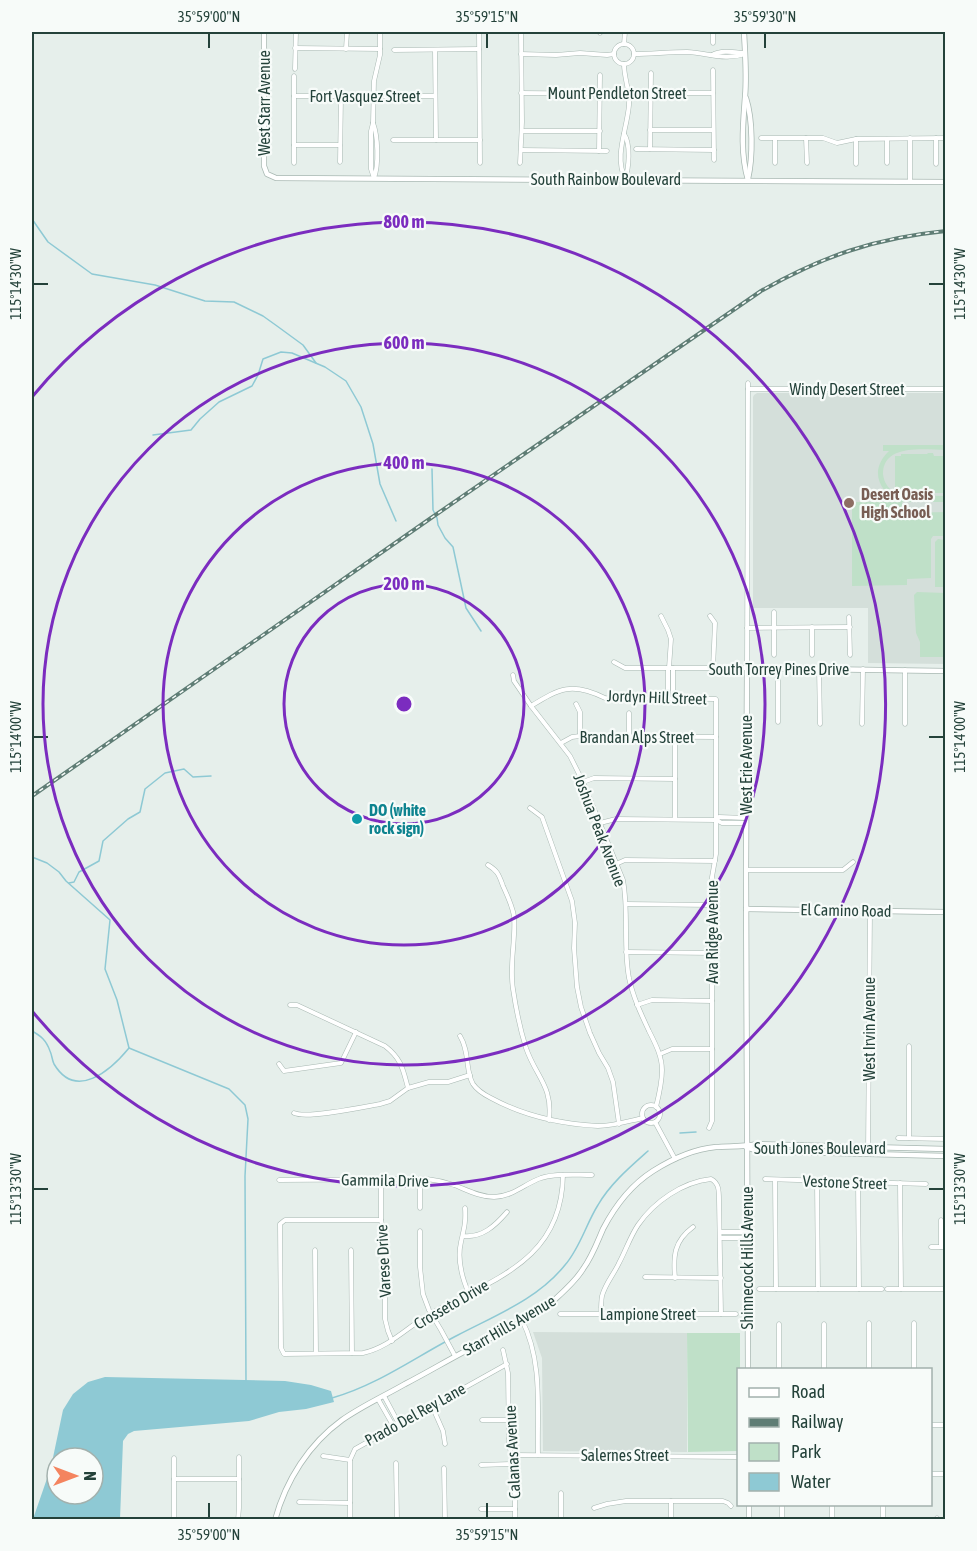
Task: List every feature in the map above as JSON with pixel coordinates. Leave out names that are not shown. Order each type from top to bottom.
[{"type":"street","name":"West Starr Avenue","points":[[264,32],[264,166],[267,174]]},
{"type":"street","points":[[295,69],[296,32]]},
{"type":"street","points":[[346,49],[347,32]]},
{"type":"street","points":[[374,178],[370,170],[371,131],[374,81],[379,63],[380,32]]},
{"type":"street","points":[[479,32],[480,163]]},
{"type":"street","points":[[520,163],[521,32]]},
{"type":"street","points":[[624,44],[625,32]]},
{"type":"street","points":[[713,32],[713,43]]},
{"type":"street","points":[[744,32],[744,167],[748,180]]},
{"type":"street","points":[[614,54],[618,46],[624,44],[630,46],[634,54]]},
{"type":"street","points":[[295,48],[380,49]]},
{"type":"street","points":[[394,50],[480,49]]},
{"type":"street","points":[[435,50],[436,140]]},
{"type":"street","points":[[634,54],[686,52],[711,55],[717,52],[745,54]]},
{"type":"street","points":[[521,54],[556,56],[580,53],[614,54]]},
{"type":"street","points":[[614,54],[618,62],[624,64],[630,62],[634,54]]},
{"type":"street","points":[[624,64],[629,106],[621,141],[621,171],[625,179]]},
{"type":"street","points":[[713,70],[714,160]]},
{"type":"street","points":[[650,149],[651,73]]},
{"type":"street","points":[[599,151],[600,75]]},
{"type":"street","points":[[294,76],[294,163]]},
{"type":"street","name":"Mount Pendleton Street","points":[[521,93],[713,93]]},
{"type":"street","name":"Fort Vasquez Street","points":[[294,96],[435,96]]},
{"type":"street","points":[[340,96],[340,162]]},
{"type":"street","points":[[650,130],[713,130]]},
{"type":"street","points":[[522,131],[600,131]]},
{"type":"street","points":[[761,138],[823,138],[837,143],[856,139],[945,138]]},
{"type":"street","points":[[806,138],[807,163]]},
{"type":"street","points":[[910,138],[910,181]]},
{"type":"street","points":[[936,138],[936,164]]},
{"type":"street","points":[[775,139],[775,163]]},
{"type":"street","points":[[856,139],[856,164]]},
{"type":"street","points":[[887,139],[887,163]]},
{"type":"street","points":[[393,140],[480,140]]},
{"type":"street","points":[[294,145],[340,145]]},
{"type":"street","points":[[636,149],[714,150]]},
{"type":"street","points":[[521,150],[607,151]]},
{"type":"street","name":"South Rainbow Boulevard","points":[[267,174],[282,178],[945,182]]},
{"type":"street","name":"West Erie Avenue","points":[[746,1147],[748,383]]},
{"type":"street","name":"Windy Desert Street","points":[[748,389],[945,389]]},
{"type":"street","points":[[774,612],[774,655]]},
{"type":"street","points":[[661,616],[670,639],[671,698]]},
{"type":"street","points":[[710,616],[715,623],[713,668]]},
{"type":"street","points":[[849,617],[850,655]]},
{"type":"street","points":[[812,627],[812,655]]},
{"type":"street","points":[[747,628],[849,627]]},
{"type":"street","name":"South Torrey Pines Drive","points":[[614,662],[625,668],[819,668],[945,671]]},
{"type":"street","points":[[778,668],[778,722]]},
{"type":"street","points":[[819,668],[820,724]]},
{"type":"street","points":[[862,724],[863,669]]},
{"type":"street","points":[[905,670],[905,724]]},
{"type":"street","name":"Joshua Peak Avenue","points":[[513,675],[514,681],[531,706],[570,756],[623,880],[629,978],[637,1005],[659,1054],[662,1069],[656,1107]]},
{"type":"street","name":"Jordyn Hill Street","points":[[531,706],[554,692],[576,687],[605,698],[716,699]]},
{"type":"street","name":"Ava Ridge Avenue","points":[[709,1128],[712,1121],[712,878],[716,854],[716,699]]},
{"type":"street","points":[[576,705],[580,712],[580,736]]},
{"type":"street","points":[[628,736],[629,713]]},
{"type":"street","name":"Brandan Alps Street","points":[[561,743],[572,736],[716,737]]},
{"type":"street","points":[[675,736],[675,819]]},
{"type":"street","points":[[583,782],[594,778],[675,779]]},
{"type":"street","points":[[530,808],[542,817],[572,901],[579,997],[590,1033],[614,1082],[619,1124]]},
{"type":"street","points":[[600,822],[616,819],[716,820],[719,822],[746,820]]},
{"type":"street","points":[[616,864],[625,860],[715,861]]},
{"type":"street","points":[[746,870],[843,870],[853,862]]},
{"type":"street","points":[[488,865],[497,870],[511,906],[514,927],[513,988],[526,1047],[533,1066],[549,1095],[549,1120]]},
{"type":"street","points":[[626,904],[712,905]]},
{"type":"street","name":"El Camino Road","points":[[746,909],[945,912]]},
{"type":"street","name":"West Irvin Avenue","points":[[868,1154],[870,910]]},
{"type":"street","points":[[627,952],[712,953]]},
{"type":"street","points":[[637,1005],[652,1000],[712,1001]]},
{"type":"street","points":[[290,1005],[297,1005],[386,1046],[403,1067],[408,1088]]},
{"type":"street","points":[[279,1064],[284,1071],[341,1063],[356,1032]]},
{"type":"street","points":[[460,1036],[468,1056],[473,1085],[503,1105],[549,1120],[600,1126],[643,1118]]},
{"type":"street","points":[[909,1046],[909,1138]]},
{"type":"street","points":[[659,1054],[672,1049],[712,1049]]},
{"type":"street","points":[[294,1113],[311,1114],[380,1104],[390,1101],[408,1088],[429,1082],[448,1082],[470,1075]]},
{"type":"street","points":[[643,1118],[645,1108],[656,1107],[660,1115],[655,1122]]},
{"type":"street","points":[[643,1118],[648,1122],[655,1122]]},
{"type":"street","points":[[655,1122],[675,1159]]},
{"type":"street","points":[[898,1138],[945,1139]]},
{"type":"street","name":"South Jones Boulevard","points":[[746,1147],[757,1144],[945,1149]]},
{"type":"street","name":"South Jones Boulevard","points":[[746,1147],[757,1151],[945,1156]]},
{"type":"street","name":"Starr Hills Avenue","points":[[275,1520],[287,1486],[309,1452],[340,1422],[551,1303],[578,1276],[594,1250],[610,1215],[627,1193],[651,1173],[675,1159],[706,1149],[746,1147]]},
{"type":"street","name":"Shinnecock Hills Avenue","points":[[746,1147],[748,1368]]},
{"type":"street","name":"Crosseto Drive","points":[[381,1220],[285,1220],[282,1223],[280,1227],[281,1348],[283,1352],[287,1354],[370,1351],[392,1341],[413,1324],[511,1271],[538,1248],[547,1236],[558,1210],[563,1175]]},
{"type":"street","name":"Gammila Drive","points":[[279,1180],[420,1179],[444,1182],[481,1195],[494,1197],[518,1191],[538,1179],[551,1176],[592,1175]]},
{"type":"street","name":"Varese Drive","points":[[381,1179],[381,1220],[385,1239],[386,1319],[392,1341]]},
{"type":"street","points":[[420,1179],[420,1208]]},
{"type":"street","points":[[601,1314],[602,1296],[606,1286],[638,1225],[668,1196],[685,1186],[707,1179],[715,1181],[719,1191],[721,1314]]},
{"type":"street","name":"Vestone Street","points":[[765,1179],[926,1184]]},
{"type":"street","points":[[775,1180],[776,1289]]},
{"type":"street","points":[[817,1181],[818,1289]]},
{"type":"street","points":[[858,1182],[859,1289]]},
{"type":"street","points":[[900,1184],[901,1289]]},
{"type":"street","points":[[465,1208],[466,1224],[460,1246],[460,1263],[469,1294]]},
{"type":"street","points":[[463,1236],[471,1237],[483,1233],[507,1212]]},
{"type":"street","points":[[931,1247],[943,1247],[941,1220]]},
{"type":"street","points":[[675,1278],[674,1260],[677,1245],[684,1234],[693,1227]]},
{"type":"street","points":[[420,1231],[422,1286],[426,1303],[455,1356]]},
{"type":"street","points":[[721,1232],[747,1232]]},
{"type":"street","points":[[721,1238],[747,1238]]},
{"type":"street","points":[[315,1250],[316,1353]]},
{"type":"street","points":[[351,1250],[352,1353]]},
{"type":"street","points":[[645,1277],[721,1278]]},
{"type":"street","points":[[759,1289],[945,1289]]},
{"type":"street","name":"Lampione Street","points":[[560,1314],[735,1314]]},
{"type":"street","points":[[522,1320],[530,1338],[537,1365],[538,1455]]},
{"type":"street","points":[[869,1323],[869,1368]]},
{"type":"street","points":[[914,1323],[914,1368]]},
{"type":"street","points":[[779,1324],[779,1368]]},
{"type":"street","points":[[824,1324],[824,1368]]},
{"type":"street","name":"Calanas Avenue","points":[[503,1350],[507,1364],[509,1445],[515,1469],[515,1520]]},
{"type":"street","name":"Prado Del Rey Lane","points":[[350,1520],[350,1460],[356,1449],[507,1364]]},
{"type":"street","points":[[384,1396],[399,1424]]},
{"type":"street","points":[[378,1399],[394,1427]]},
{"type":"street","points":[[432,1407],[443,1431],[445,1444]]},
{"type":"street","points":[[482,1420],[509,1420]]},
{"type":"street","name":"Salernes Street","points":[[511,1455],[737,1457]]},
{"type":"street","points":[[323,1456],[350,1460]]},
{"type":"street","points":[[237,1520],[239,1457]]},
{"type":"street","points":[[174,1458],[174,1520]]},
{"type":"street","points":[[396,1463],[397,1520]]},
{"type":"street","points":[[481,1465],[514,1464]]},
{"type":"street","points":[[444,1468],[445,1520]]},
{"type":"street","points":[[174,1479],[239,1479]]},
{"type":"street","points":[[561,1493],[561,1520]]},
{"type":"street","points":[[594,1508],[626,1501],[723,1501],[731,1506]]},
{"type":"street","points":[[671,1501],[671,1520]]},
{"type":"street","points":[[298,1502],[350,1503]]},
{"type":"street","points":[[481,1509],[515,1509]]},
{"type":"shaded area","name":"Desert Oasis High School","points":[[757,393],[945,393],[945,664],[868,663],[868,608],[753,608],[753,397]]},
{"type":"shaded area","points":[[533,1332],[687,1333],[687,1452],[543,1451],[542,1358]]},
{"type":"green space","points":[[883,445],[945,445],[945,450],[917,449],[898,453],[890,457],[885,464],[883,474],[888,487],[899,495],[945,496],[945,502],[902,502],[903,513],[945,512],[945,536],[933,536],[931,539],[931,578],[907,579],[907,585],[852,586],[852,502],[901,502],[887,492],[879,480],[879,466],[889,451],[883,451]]},
{"type":"green space","points":[[933,453],[934,456],[945,456],[945,493],[895,491],[895,456]]},
{"type":"green space","points":[[938,539],[945,540],[945,587],[935,587],[935,542]]},
{"type":"green space","points":[[917,592],[945,593],[945,657],[920,657],[920,642],[916,633],[915,617],[914,595]]},
{"type":"green space","points":[[687,1333],[740,1333],[740,1368],[737,1368],[737,1451],[688,1452]]},
{"type":"water","points":[[105,1377],[285,1381],[331,1391],[334,1402],[306,1409],[279,1412],[249,1421],[134,1431],[128,1434],[123,1441],[120,1519],[33,1519],[45,1484],[45,1506],[105,1506],[105,1446],[55,1446],[63,1410],[73,1394],[88,1382]]},
{"type":"waterway","points":[[32,219],[48,242],[92,274],[155,285],[205,301],[234,302],[263,316],[303,345],[316,363]]},
{"type":"waterway","points":[[153,435],[191,430],[219,402],[252,386],[263,359],[281,352],[292,353],[325,367],[346,381],[361,407],[373,444],[380,484],[396,521]]},
{"type":"waterway","points":[[432,469],[433,510],[445,538],[453,547],[466,608],[481,631]]},
{"type":"waterway","points":[[69,883],[74,882],[79,872],[99,861],[103,841],[128,819],[140,812],[145,789],[165,773],[184,769],[193,777],[211,776]]},
{"type":"waterway","points":[[32,857],[47,863],[59,872],[110,920],[105,969],[117,1000],[129,1048],[229,1089],[245,1105],[248,1119],[245,1176],[246,1381]]},
{"type":"waterway","points":[[32,1031],[45,1041],[54,1064],[63,1075],[72,1080],[83,1081],[93,1078],[113,1065],[129,1048]]},
{"type":"waterway","points":[[680,1133],[696,1132]]},
{"type":"waterway","points":[[332,1398],[381,1378],[516,1305],[542,1287],[570,1258],[608,1190],[648,1151]]},
{"type":"railway","points":[[32,796],[761,291],[806,268],[850,250],[896,238],[946,231]]},
{"type":"place","name":"Desert Oasis High School","points":[[849,503]]},
{"type":"place","name":"DO (white rock sign)","points":[[357,819]]}]
